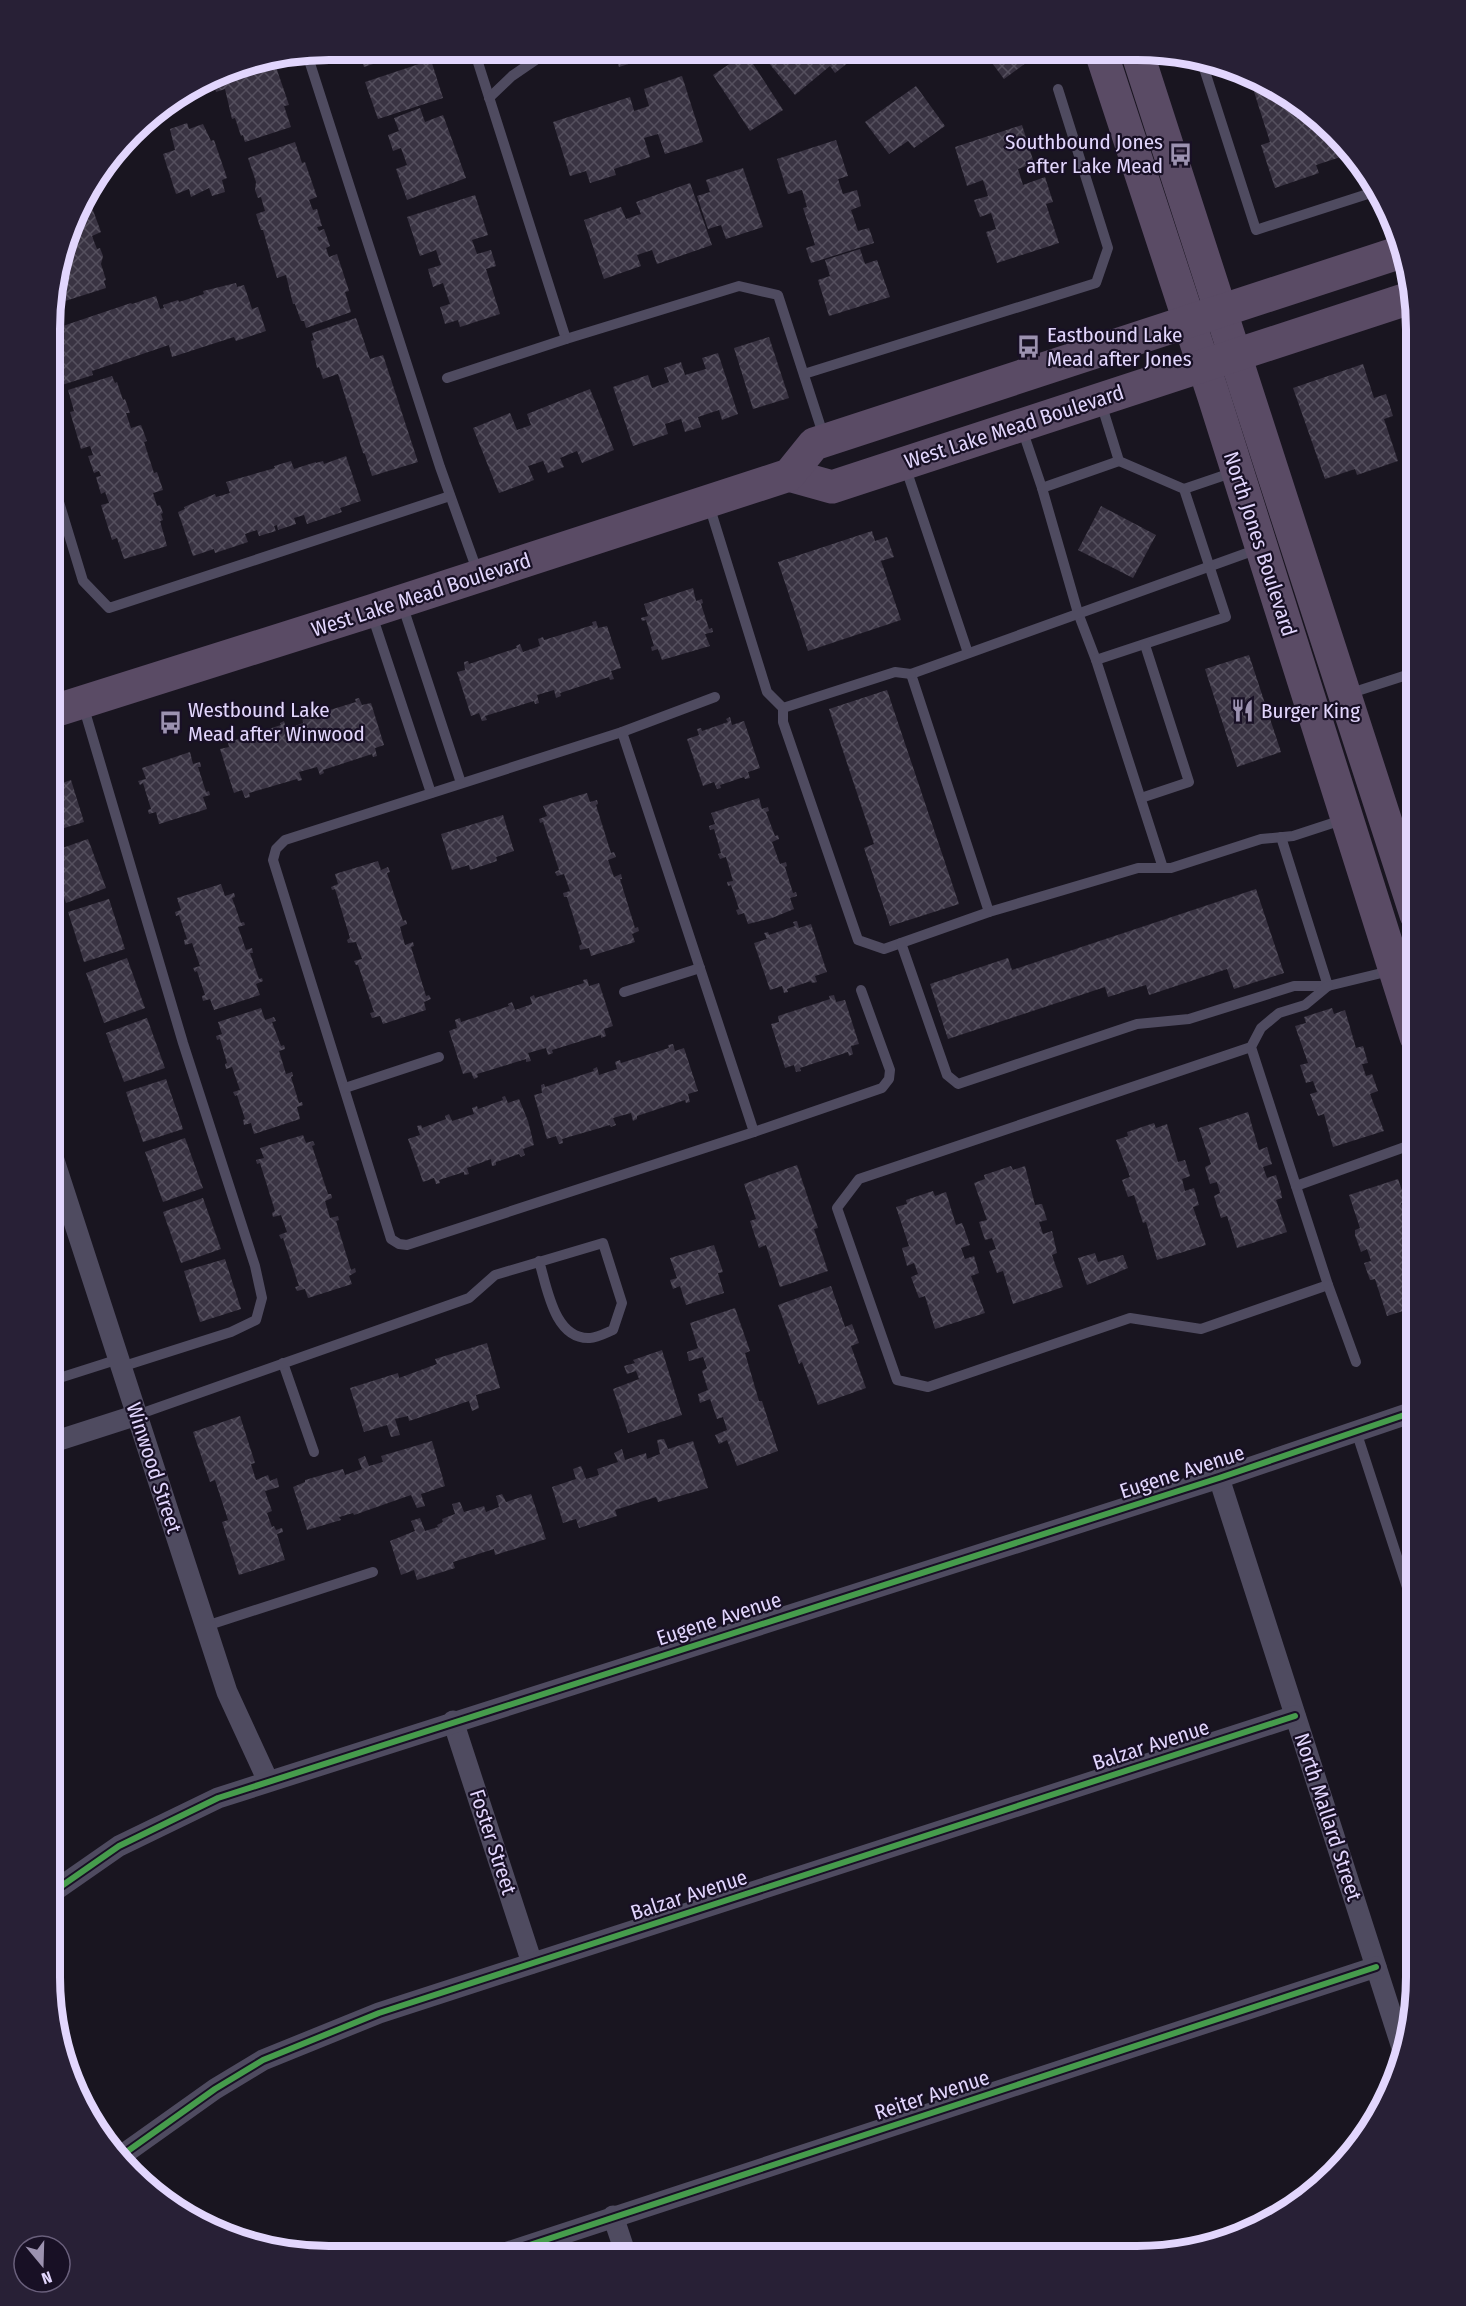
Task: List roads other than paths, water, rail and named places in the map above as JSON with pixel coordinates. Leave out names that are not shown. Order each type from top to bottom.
[{"type":"main road","name":"North Jones Boulevard","points":[[1104,60],[1348,818],[1405,967]]},
{"type":"main road","name":"North Jones Boulevard","points":[[1140,60],[1406,883]]},
{"type":"main road","points":[[789,475],[814,444],[1395,254]]},
{"type":"main road","name":"West Lake Mead Boulevard","points":[[60,709],[789,475],[832,487],[1404,300]]},
{"type":"street","name":"Winwood Street","points":[[60,1179],[227,1692],[268,1781]]},
{"type":"street","points":[[60,1440],[137,1414]]},
{"type":"street","name":"Eugene Avenue","points":[[60,1887],[119,1846],[218,1797],[1219,1478],[1406,1414]]},
{"type":"street","name":"North Mallard Street","points":[[1219,1478],[1399,2038]]},
{"type":"street","name":"Balzar Avenue","points":[[126,2152],[214,2089],[263,2060],[379,2013],[1295,1716]]},
{"type":"street","name":"Foster Street","points":[[453,1721],[532,1964]]},
{"type":"street","name":"Reiter Avenue","points":[[525,2246],[1376,1967]]},
{"type":"street","points":[[613,2216],[623,2246]]},
{"type":"lane","points":[[477,60],[567,339]]},
{"type":"lane","points":[[489,98],[512,76],[535,60]]},
{"type":"lane","points":[[309,61],[450,496],[479,576]]},
{"type":"lane","points":[[1208,70],[1256,230],[1369,194]]},
{"type":"lane","points":[[804,374],[1096,283],[1108,248],[1058,89]]},
{"type":"lane","points":[[447,378],[739,286],[778,295],[825,440]]},
{"type":"lane","points":[[1100,399],[1119,461]]},
{"type":"lane","points":[[1021,425],[1042,488],[1078,614],[1096,660],[1163,868]]},
{"type":"lane","points":[[1042,488],[1119,461],[1184,489],[1237,471]]},
{"type":"lane","points":[[904,464],[968,653]]},
{"type":"lane","points":[[1096,660],[1226,617],[1184,489]]},
{"type":"lane","points":[[60,505],[83,581],[109,608],[450,496]]},
{"type":"lane","points":[[708,502],[767,692],[783,708],[783,722],[858,940],[884,949],[989,912],[1138,868],[1163,868],[1261,839],[1293,836],[1348,818]]},
{"type":"lane","points":[[783,708],[895,672],[911,674],[1262,548]]},
{"type":"lane","points":[[386,606],[461,783]]},
{"type":"lane","points":[[386,606],[431,793]]},
{"type":"lane","points":[[1141,798],[1189,782],[1144,645]]},
{"type":"lane","points":[[911,674],[989,912]]},
{"type":"lane","points":[[1346,694],[1406,675]]},
{"type":"lane","points":[[715,697],[622,732],[285,840],[276,849],[273,860],[392,1239],[399,1244],[407,1245],[882,1088],[889,1079],[890,1070],[861,990]]},
{"type":"lane","points":[[60,1378],[231,1332],[256,1320],[262,1298],[255,1266],[183,1043],[82,702]]},
{"type":"lane","points":[[622,732],[754,1132]]},
{"type":"lane","points":[[1281,837],[1328,986]]},
{"type":"lane","points":[[901,943],[947,1075],[958,1084],[1137,1024],[1189,1018],[1294,986],[1328,986],[1405,967]]},
{"type":"lane","points":[[624,992],[700,968]]},
{"type":"lane","points":[[1328,986],[1305,1005],[1279,1013],[1261,1028],[1251,1047],[859,1179],[837,1208],[897,1380],[928,1387],[1130,1318],[1201,1329],[1328,1285]]},
{"type":"lane","points":[[1251,1047],[1328,1285],[1356,1362]]},
{"type":"lane","points":[[345,1088],[439,1058]]},
{"type":"lane","points":[[1296,1186],[1406,1147]]},
{"type":"lane","points":[[137,1414],[469,1298],[495,1275],[538,1261],[603,1243],[622,1303],[613,1330],[590,1338],[571,1333],[557,1318],[538,1261]]},
{"type":"lane","points":[[283,1364],[314,1452]]},
{"type":"lane","points":[[1356,1431],[1406,1584]]},
{"type":"lane","points":[[206,1626],[372,1572]]},
{"type":"place","name":"Southbound Jones after Lake Mead","points":[[1181,154]]},
{"type":"place","name":"Eastbound Lake Mead after Jones","points":[[1029,347]]},
{"type":"place","name":"Burger King","points":[[1243,711]]},
{"type":"place","name":"Westbound Lake Mead after Winwood","points":[[170,722]]}]
